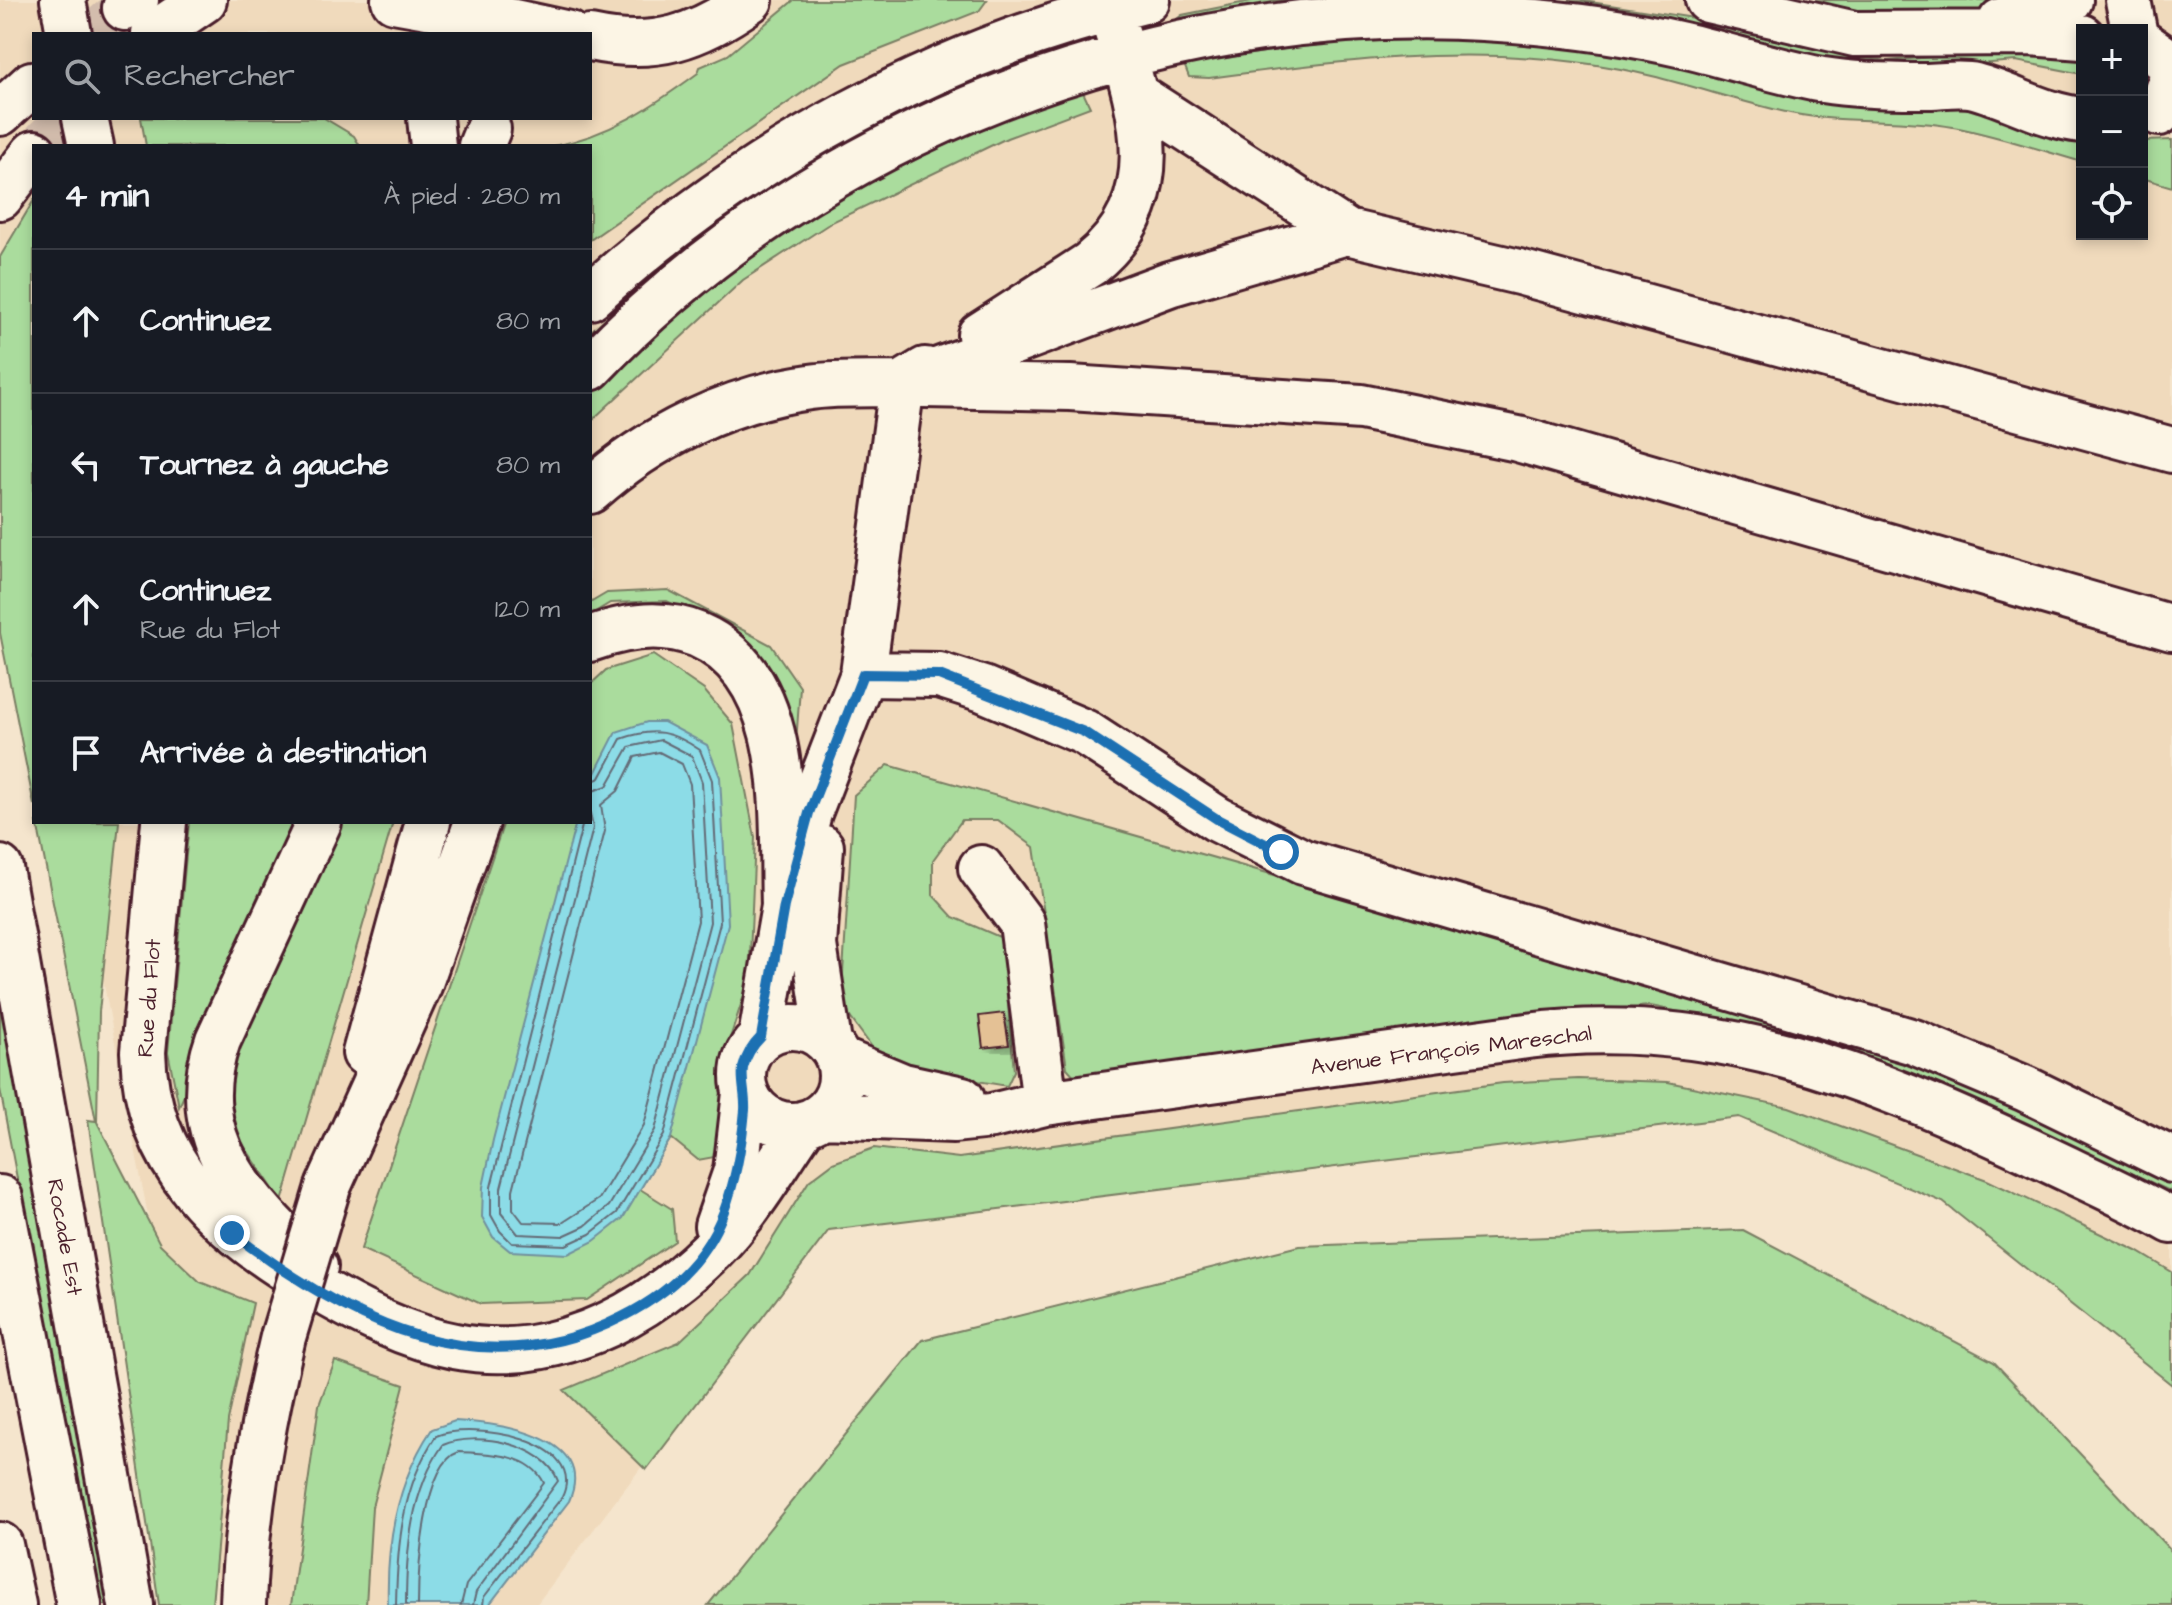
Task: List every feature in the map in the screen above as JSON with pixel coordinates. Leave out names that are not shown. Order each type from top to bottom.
[{"type":"main road","points":[[63,0],[69,32]]},
{"type":"main road","points":[[138,14],[204,0]]},
{"type":"main road","points":[[394,0],[560,32]]},
{"type":"main road","points":[[592,38],[660,43],[712,27],[750,0]]},
{"type":"main road","points":[[1708,0],[1855,34],[1944,36],[2029,33],[2076,37]]},
{"type":"main road","points":[[1944,36],[2070,0]]},
{"type":"main road","points":[[2128,0],[2155,74]]},
{"type":"main road","points":[[592,295],[640,252],[720,190],[848,113],[986,49],[1129,4],[1134,87],[1144,142],[1137,191],[1119,234],[1106,252],[902,384],[863,674],[809,813],[784,906],[761,1037]]},
{"type":"main road","points":[[592,366],[649,311],[713,259],[803,196],[862,160],[993,100],[1134,87],[1188,42],[1305,21],[1370,17],[1483,18],[1628,33],[1770,69],[1846,83],[1973,85],[2038,111],[2076,119]]},
{"type":"main road","points":[[462,32],[500,19]]},
{"type":"main road","points":[[0,113],[32,84]]},
{"type":"main road","points":[[1134,87],[1347,232],[1534,276],[2172,450]]},
{"type":"main road","points":[[85,120],[91,144]]},
{"type":"main road","points":[[430,120],[433,144]]},
{"type":"main road","points":[[0,197],[32,156]]},
{"type":"main road","points":[[902,384],[1169,284],[1347,232]]},
{"type":"main road","points":[[592,489],[655,442],[747,402],[811,387],[902,384],[1070,388],[1361,407],[1518,439],[2172,628]]},
{"type":"main road","points":[[592,638],[633,626],[674,628],[709,640],[738,663],[760,699],[775,747],[781,792],[784,906]]},
{"type":"main road","points":[[863,674],[939,675],[983,689],[1084,732],[1217,819],[1303,862],[1914,1042],[2026,1089],[2172,1160]]},
{"type":"main road","points":[[831,754],[814,933],[815,972],[834,1051],[839,1090],[814,1119],[787,1125],[769,1120],[755,1109],[745,1093],[743,1074],[746,1056],[761,1037],[778,1028],[797,1027],[814,1032],[834,1051]]},
{"type":"main road","points":[[318,824],[218,1040],[211,1060],[209,1116],[221,1156],[245,1195],[369,1319]]},
{"type":"main road","points":[[243,1605],[245,1546],[260,1438],[283,1337],[328,1187],[427,824]]},
{"type":"main road","points":[[328,1187],[420,983],[476,824]]},
{"type":"main road","name":"Rue du Flot","points":[[162,828],[143,1052],[146,1089],[162,1137],[197,1197],[232,1233],[280,1267],[369,1319],[420,1339],[462,1348],[520,1348],[578,1336],[631,1313],[671,1285],[738,1221],[814,1119]]},
{"type":"main road","name":"Rocade Est","points":[[0,868],[131,1605]]},
{"type":"main road","points":[[981,868],[1022,923],[1039,1105]]},
{"type":"main road","name":"Avenue François Mareschal","points":[[814,1119],[953,1120],[992,1116],[1039,1105],[1561,1032],[1665,1032],[1734,1043],[1888,1087],[2172,1221]]},
{"type":"main road","name":"Avenue François Mareschal","points":[[834,1051],[864,1072],[925,1093],[1039,1105]]},
{"type":"main road","name":"Rue du Flot","points":[[699,1260],[716,1230],[730,1193],[745,1093]]},
{"type":"main road","points":[[0,1198],[79,1605]]},
{"type":"main road","points":[[0,1545],[13,1605]]},
{"type":"shaded area","points":[[0,0],[2172,0],[2172,1385],[1929,1192],[1739,1117],[825,1227],[536,1605],[222,1605],[73,824],[592,824],[592,144],[32,144],[32,604],[0,436]]},
{"type":"green space","points":[[794,0],[987,0],[979,11],[844,64],[592,239],[592,144],[561,144],[612,127],[647,108],[698,73],[700,67],[728,55]]},
{"type":"green space","points":[[1256,0],[1405,0],[1171,24],[1182,15]]},
{"type":"green space","points":[[1488,0],[1584,1],[1700,19],[1829,52],[1887,61],[2011,50],[2076,56],[2076,73],[2016,61],[1880,72]]},
{"type":"green space","points":[[1786,0],[2019,0],[1965,14],[1923,18],[1851,14]]},
{"type":"green space","points":[[1507,34],[1630,53],[1834,104],[1965,105],[2076,137],[2076,160],[1953,127],[1790,113],[1641,73],[1542,58],[1399,58],[1209,78],[1189,77],[1184,64],[1332,42]]},
{"type":"green space","points":[[1056,48],[1073,54],[592,352],[592,330],[715,227],[826,150],[890,116]]},
{"type":"green space","points":[[1082,90],[1090,107],[1007,138],[832,222],[743,280],[592,420],[592,392],[648,333],[759,242],[848,192],[981,128]]},
{"type":"green space","points":[[141,120],[327,120],[354,136],[359,144],[146,144]]},
{"type":"green space","points":[[2172,140],[2172,187],[2148,180],[2148,141]]},
{"type":"green space","points":[[32,203],[32,795],[0,633],[0,257]]},
{"type":"green space","points":[[668,590],[771,645],[800,687],[796,744],[777,691],[748,642],[667,601],[610,603],[592,614],[592,602],[607,593]]},
{"type":"green space","points":[[653,655],[704,690],[733,724],[755,837],[749,980],[721,1066],[725,1138],[720,1156],[698,1160],[671,1138],[640,1189],[672,1209],[675,1241],[587,1300],[481,1304],[361,1249],[503,824],[592,824],[592,683],[606,670]]},
{"type":"green space","points":[[888,765],[1921,1059],[2172,1177],[2172,1192],[1929,1080],[1738,1024],[1651,1006],[1495,1017],[1077,1079],[1067,1068],[1034,847],[998,820],[962,820],[933,860],[933,895],[953,917],[1002,938],[1014,1071],[1007,1086],[912,1070],[872,1047],[841,1005],[854,795]]},
{"type":"green space","points":[[37,824],[119,824],[99,1012],[97,1122],[160,1244],[200,1282],[253,1303],[228,1421],[212,1605],[159,1605],[88,1120],[96,1121]]},
{"type":"green space","points":[[189,824],[301,824],[179,1107],[168,1052]]},
{"type":"green space","points":[[341,824],[392,824],[282,1202],[240,1140],[227,1111],[226,1059]]},
{"type":"green space","points":[[0,989],[112,1605],[98,1605],[0,1089]]},
{"type":"green space","points":[[1578,1079],[1668,1082],[1789,1107],[1987,1180],[2137,1251],[2172,1272],[2172,1385],[1943,1202],[1739,1117],[829,1230],[646,1470],[564,1390],[679,1342],[750,1275],[809,1181],[833,1163],[874,1148],[959,1158],[1503,1083]]},
{"type":"green space","points":[[1743,1230],[1994,1362],[2172,1552],[2172,1605],[708,1605],[922,1340],[1299,1246]]},
{"type":"green space","points":[[335,1361],[404,1385],[372,1507],[366,1605],[291,1605],[319,1405]]},
{"type":"water","points":[[647,722],[664,722],[707,745],[720,777],[728,924],[671,1138],[623,1218],[594,1241],[568,1254],[510,1251],[493,1237],[482,1217],[483,1187],[575,824],[592,824],[592,779],[616,732]]},
{"type":"water","points":[[455,1421],[518,1430],[539,1437],[557,1448],[569,1461],[574,1479],[569,1501],[489,1605],[388,1605],[389,1559],[402,1491],[432,1429]]},
{"type":"building","points":[[1004,1013],[1009,1045],[983,1048],[979,1016]]},
{"type":"tunnel","points":[[96,32],[125,8]]},
{"type":"tunnel","points":[[43,143],[65,120]]},
{"type":"route","points":[[232,1233],[280,1267],[369,1319],[410,1336],[462,1348],[520,1348],[578,1336],[631,1313],[671,1285],[699,1260],[716,1230],[730,1193],[745,1111],[743,1068],[746,1056],[761,1037],[784,906],[809,813],[863,674],[939,675],[983,689],[1084,732],[1217,819],[1281,852]]}]
